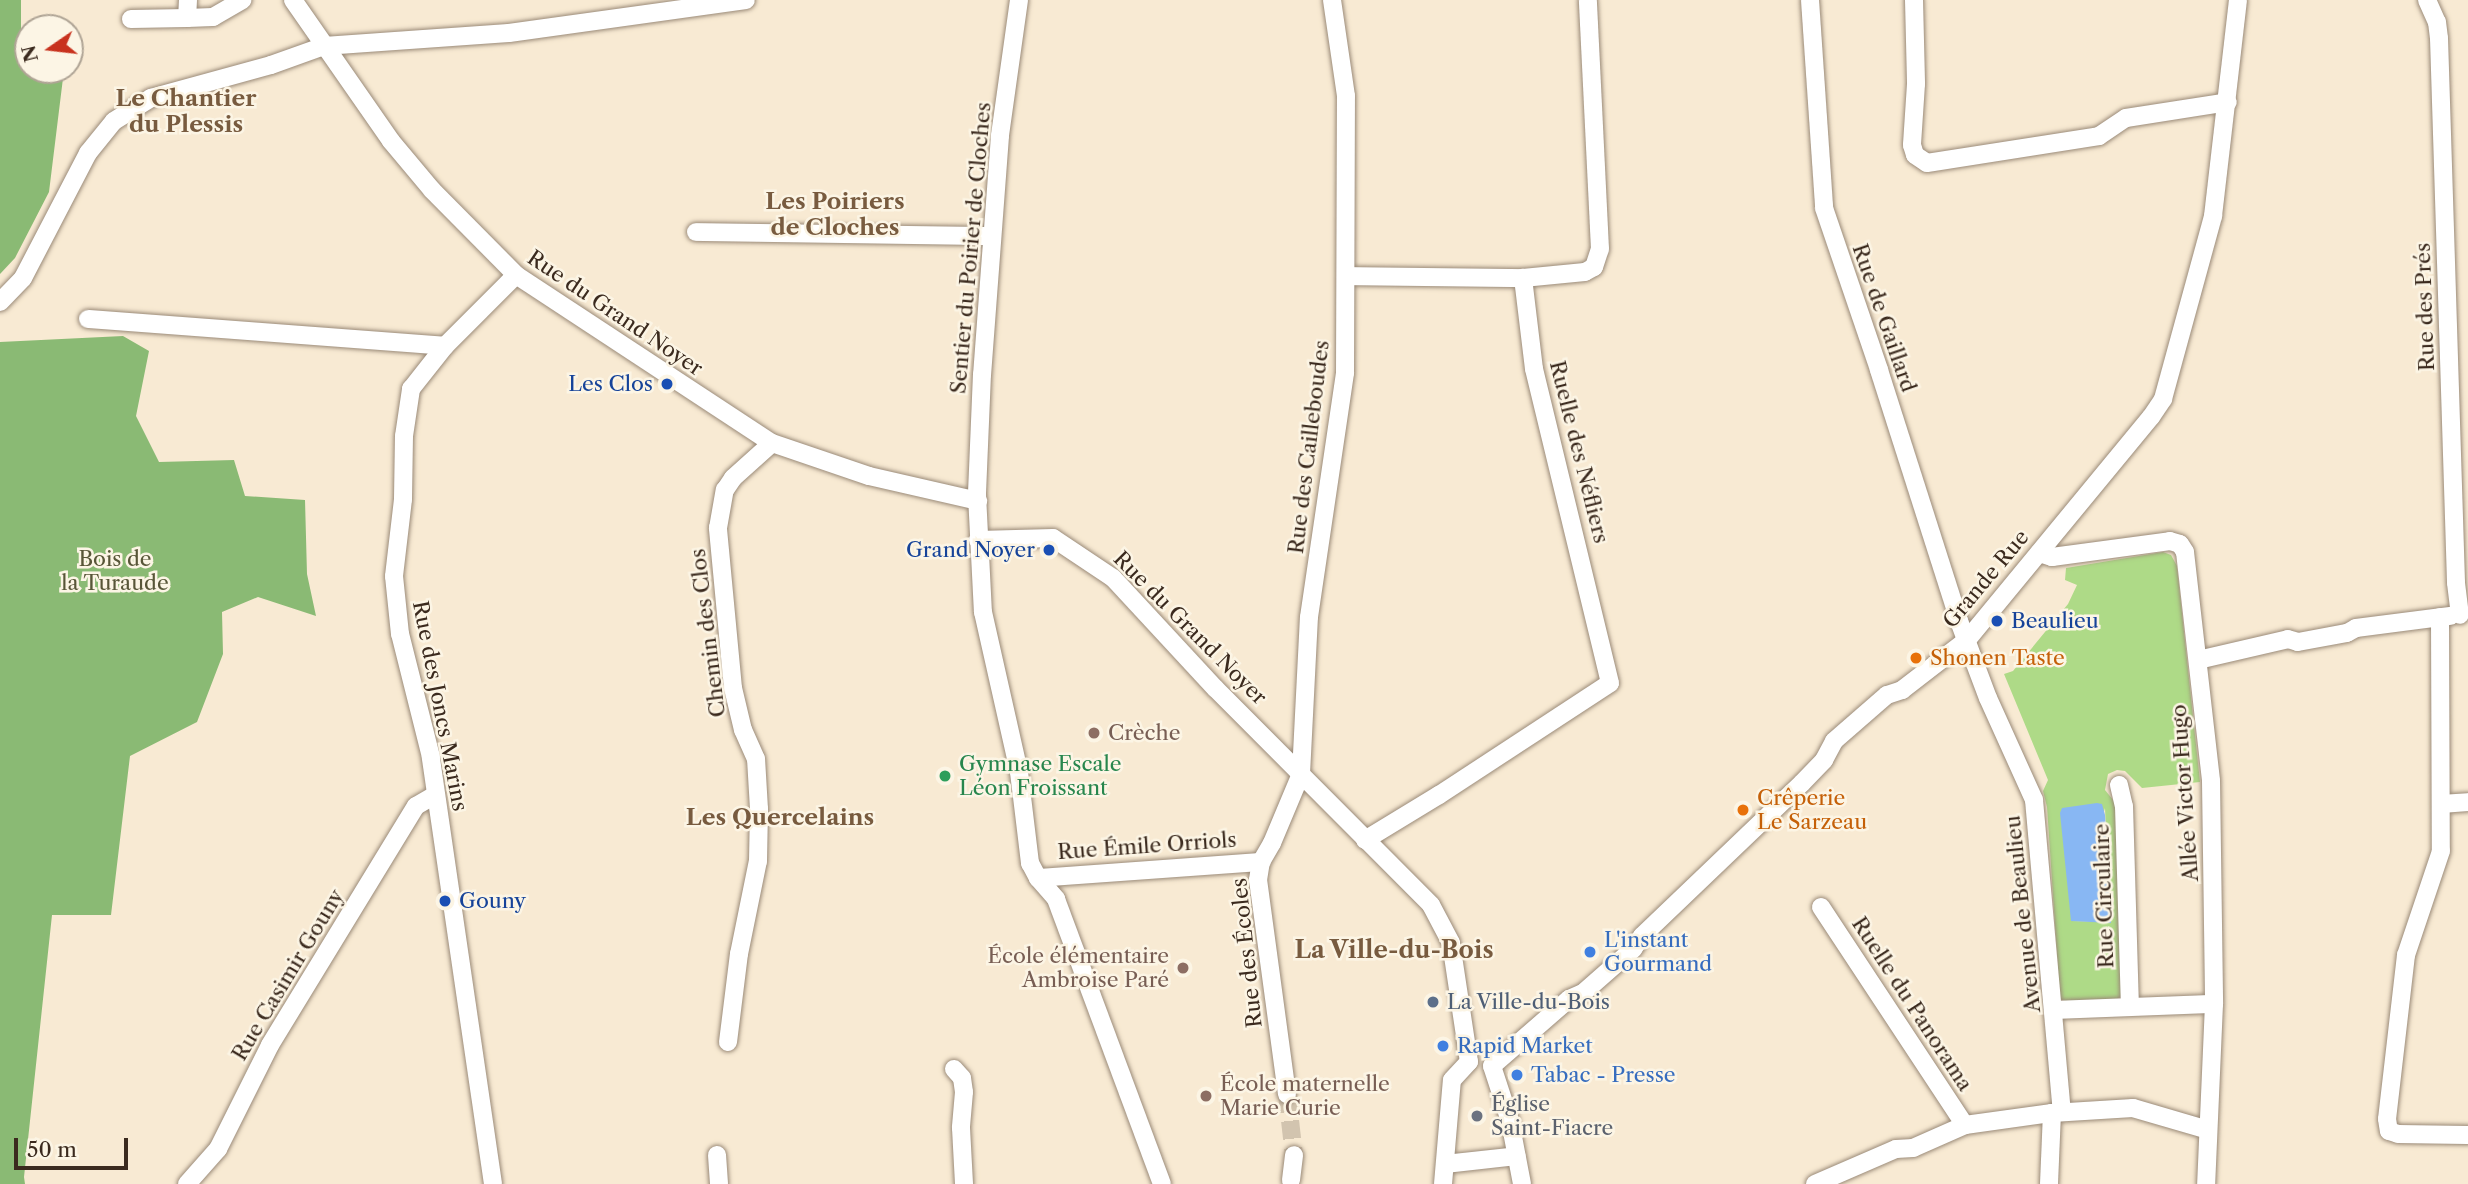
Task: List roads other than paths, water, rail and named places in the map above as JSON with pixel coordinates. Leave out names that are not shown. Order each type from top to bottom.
[{"type":"street","points":[[131,19],[188,9],[213,18],[242,0]]},
{"type":"street","name":"Rue du Grand Noyer","points":[[293,0],[391,141],[432,190],[516,275],[772,443],[869,475],[978,501]]},
{"type":"street","points":[[0,302],[23,278],[88,153],[114,121],[151,98],[271,65],[324,46],[509,33],[746,0]]},
{"type":"street","name":"Sentier du Poirier de Cloches","points":[[1019,0],[1000,136],[991,236],[978,501],[983,612],[1019,772],[1030,863],[1038,878],[1056,899],[1162,1184]]},
{"type":"street","name":"Rue des Cailleboudes","points":[[1301,774],[1309,617],[1345,373],[1346,96],[1332,0]]},
{"type":"street","points":[[1347,276],[1523,278],[1585,272],[1594,267],[1600,249],[1587,0]]},
{"type":"street","name":"Rue de Gaillard","points":[[1810,0],[1824,208],[1967,640]]},
{"type":"street","points":[[1914,0],[1916,84],[1912,145],[1915,155],[1927,163],[2099,136],[2126,118],[2228,102]]},
{"type":"street","name":"Grande Rue","points":[[1492,1066],[1569,999],[1583,993],[1633,950],[1642,936],[1799,786],[1824,760],[1834,741],[1887,695],[1902,690],[1967,640],[2164,399],[2213,216],[2238,0]]},
{"type":"street","name":"Rue des Prés","points":[[2427,0],[2437,22],[2439,38],[2456,570],[2464,614]]},
{"type":"street","points":[[696,232],[991,236]]},
{"type":"street","name":"Rue des Joncs Marins","points":[[493,1184],[425,727],[400,634],[394,576],[403,499],[404,436],[411,389],[445,346],[516,275]]},
{"type":"street","name":"Ruelle des Néfliers","points":[[1365,841],[1610,683],[1534,369],[1523,278]]},
{"type":"street","points":[[88,319],[445,346]]},
{"type":"street","name":"Chemin des Clos","points":[[728,1042],[739,954],[758,861],[759,809],[757,759],[743,730],[733,688],[718,528],[725,490],[733,478],[772,443]]},
{"type":"street","name":"Rue du Grand Noyer","points":[[978,540],[1045,537],[1068,545],[1113,578],[1137,600],[1189,661],[1431,905],[1445,927],[1456,968],[1469,1062]]},
{"type":"street","name":"Allée Victor Hugo","points":[[2039,554],[2052,557],[2170,541],[2179,544],[2185,552],[2211,781],[2214,1004],[2207,1184]]},
{"type":"street","points":[[2198,660],[2288,639],[2298,642],[2347,633],[2356,628],[2464,614]]},
{"type":"street","points":[[2440,617],[2441,851],[2406,955],[2387,1119],[2389,1131],[2398,1134],[2468,1135]]},
{"type":"street","name":"Avenue de Beaulieu","points":[[1967,640],[2003,734],[2034,800],[2056,1010],[2057,1112],[2049,1184]]},
{"type":"street","points":[[1281,752],[1304,744]]},
{"type":"street","name":"Rue des Écoles","points":[[1287,1094],[1258,880],[1261,862],[1272,843],[1301,774]]},
{"type":"street","name":"Rue Circulaire","points":[[2119,785],[2124,806],[2130,1006]]},
{"type":"street","name":"Rue Casimir Gouny","points":[[187,1184],[218,1149],[270,1045],[416,806],[435,794]]},
{"type":"street","points":[[2441,804],[2468,802]]},
{"type":"street","name":"Rue Émile Orriols","points":[[1038,878],[1261,862]]},
{"type":"street","name":"Ruelle du Panorama","points":[[1821,907],[1965,1125]]},
{"type":"street","points":[[2056,1010],[2214,1004]]},
{"type":"street","points":[[1443,1184],[1452,1080],[1469,1062],[1492,1066],[1504,1098],[1521,1184]]},
{"type":"street","points":[[954,1069],[962,1078],[964,1092],[961,1128],[964,1184]]},
{"type":"street","points":[[1815,1184],[1896,1149],[1913,1148],[1965,1125],[2057,1112],[2133,1108],[2208,1130]]},
{"type":"street","points":[[716,1155],[719,1184]]},
{"type":"street","points":[[1289,1183],[1294,1155]]},
{"type":"street","points":[[1445,1164],[1517,1156]]},
{"type":"street","points":[[1517,1156],[1531,1184]]},
{"type":"water","points":[[2102,804],[2105,815],[2111,923],[2071,921],[2060,813],[2062,808]]},
{"type":"tunnel","points":[[1287,1094],[1294,1155]]},
{"type":"place","name":"Les Clos","points":[[667,384]]},
{"type":"place","name":"Grand Noyer","points":[[1049,550]]},
{"type":"place","name":"Beaulieu","points":[[1997,621]]},
{"type":"place","name":"Shonen Taste","points":[[1916,658]]},
{"type":"place","name":"Crèche","points":[[1094,733]]},
{"type":"place","name":"Gymnase Escale Léon Froissant","points":[[945,776]]},
{"type":"place","name":"Crêperie Le Sarzeau","points":[[1743,810]]},
{"type":"place","name":"Gouny","points":[[445,901]]},
{"type":"place","name":"L'instant Gourmand","points":[[1590,952]]},
{"type":"place","name":"École élémentaire Ambroise Paré","points":[[1183,968]]},
{"type":"place","name":"La Ville-du-Bois","points":[[1433,1002]]},
{"type":"place","name":"Rapid Market","points":[[1443,1046]]},
{"type":"place","name":"Tabac - Presse","points":[[1517,1075]]},
{"type":"place","name":"École maternelle Marie Curie","points":[[1206,1096]]},
{"type":"place","name":"Église Saint-Fiacre","points":[[1477,1116]]},
{"type":"district","name":"Le Chantier du Plessis","points":[[186,111]]},
{"type":"district","name":"Les Poiriers de Cloches","points":[[835,214]]},
{"type":"district","name":"Les Quercelains","points":[[780,817]]},
{"type":"district","name":"La Ville-du-Bois","points":[[1394,950]]},
{"type":"park label","name":"Bois de la Turaude","points":[[115,571]]}]
